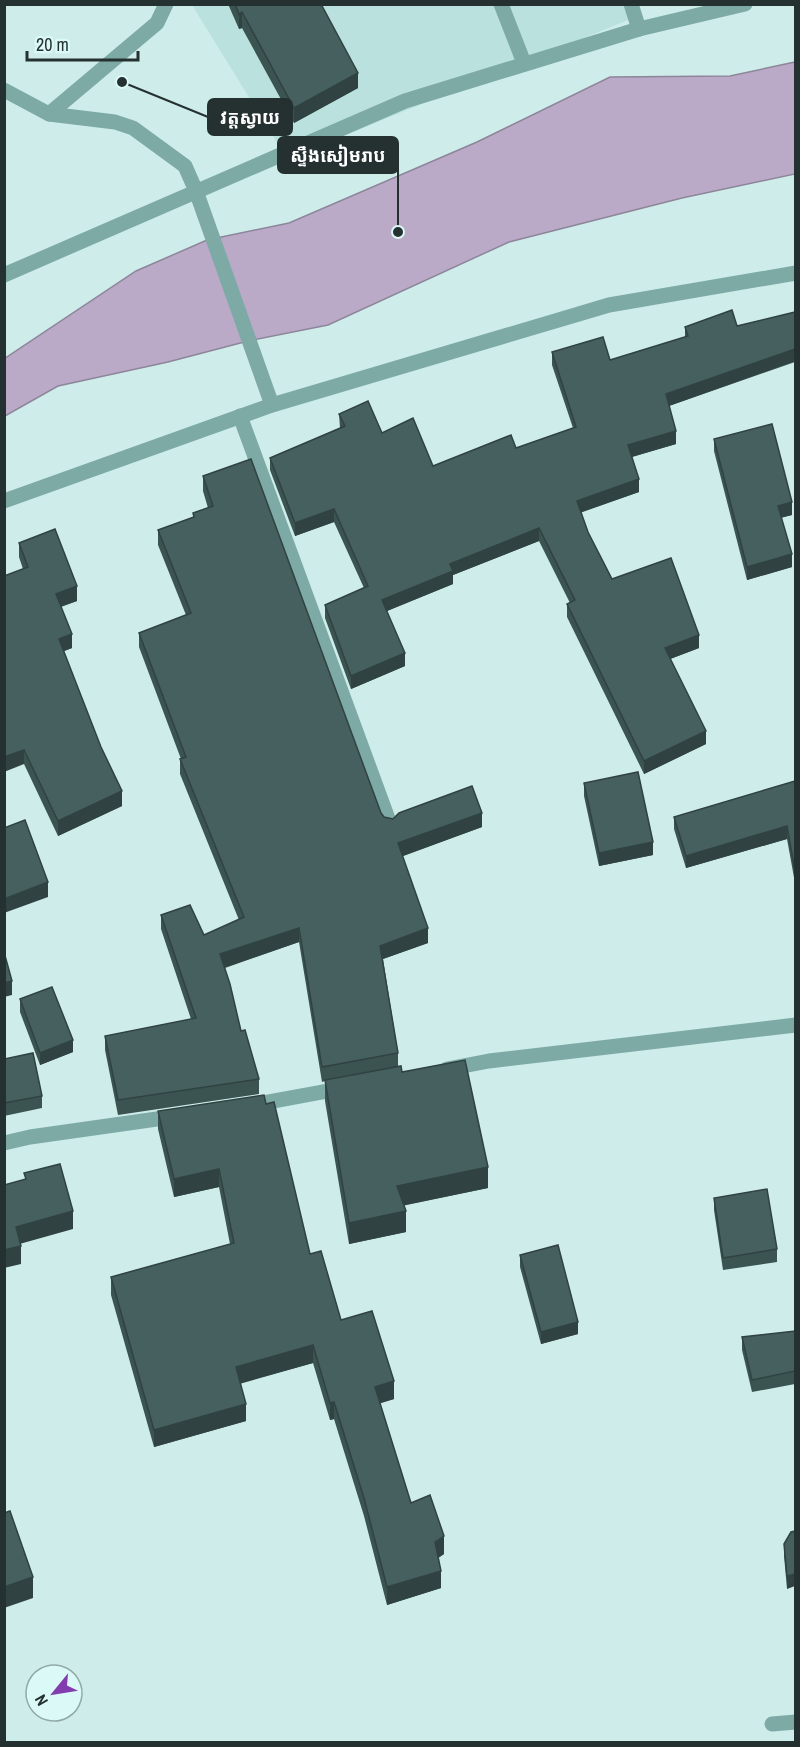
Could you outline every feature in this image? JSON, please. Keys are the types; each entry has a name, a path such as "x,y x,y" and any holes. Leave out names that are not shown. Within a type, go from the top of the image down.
{"street":[{"path":"49,114 157,23 166,4"},
{"path":"501,4 524,63"},
{"path":"631,4 639,29"},
{"path":"4,275 405,101 639,29 745,4"},
{"path":"4,90 49,114 115,122 133,128 185,166 272,405"},
{"path":"4,501 272,405 609,305 795,273"},
{"path":"240,416 390,824"},
{"path":"432,1071 489,1061 795,1025"},
{"path":"229,1109 353,1086"},
{"path":"4,1143 30,1137 194,1114"},
{"path":"772,1724 795,1722"}],"shaded area":[{"path":"627,4 633,18 287,159 192,5"},
{"path":"795,62 795,174 682,198 509,242 328,325 248,341 168,362 58,386 5,416 4,359 136,271 207,240 289,223 477,142 610,77 730,76"}],"building":[{"path":"235,4 321,4 358,73 294,108 242,12 239,14"},
{"path":"732,310 737,326 795,312 795,349 666,394 676,431 628,445 639,479 577,501 588,532 612,579 671,558 699,635 665,648 706,731 644,761 567,604 575,600 539,528 450,564 453,571 382,600 405,653 351,676 325,605 368,586 334,509 295,523 270,458 345,426 339,414 368,401 382,433 413,418 433,466 511,435 516,448 576,427 552,352 603,337 610,360 688,336 685,327"},
{"path":"772,424 792,502 778,506 792,554 747,567 714,439"},
{"path":"251,459 381,813 384,817 393,819 399,813 472,786 482,813 398,843 428,928 380,946 398,1053 322,1067 299,928 220,954 241,1031 245,1030 259,1079 118,1100 105,1036 196,1018 161,915 190,905 204,935 244,917 180,759 186,757 139,633 191,613 158,530 194,517 193,513 213,506 203,476"},
{"path":"55,529 77,586 56,594 72,634 59,639 101,747 122,791 58,821 24,750 4,757 4,576 28,567 19,543"},
{"path":"638,772 653,842 599,853 584,783"},
{"path":"795,781 795,871 787,826 686,856 674,817"},
{"path":"25,820 48,882 4,899 4,828"},
{"path":"4,952 12,981 4,983"},
{"path":"52,987 73,1040 40,1053 20,999"},
{"path":"33,1053 42,1096 4,1103 4,1059"},
{"path":"465,1060 488,1167 397,1186 406,1211 349,1223 325,1080 401,1066 402,1072"},
{"path":"264,1095 266,1104 274,1102 310,1254 321,1251 341,1320 372,1311 394,1381 375,1387 411,1503 430,1495 444,1536 435,1542 441,1571 387,1587 364,1498 334,1402 330,1403 313,1345 236,1367 246,1404 154,1430 111,1277 234,1243 219,1169 174,1179 158,1111"},
{"path":"60,1164 73,1211 16,1227 21,1246 4,1250 4,1185 26,1179 24,1173"},
{"path":"767,1189 777,1249 723,1258 714,1198"},
{"path":"558,1245 578,1322 541,1332 520,1255"},
{"path":"795,1331 795,1371 752,1380 742,1337"},
{"path":"10,1511 33,1577 4,1587 4,1513"},
{"path":"795,1531 795,1574 787,1576 784,1544 791,1532"}],"place":[{"name":"វត្តស្វាយ","path":"122,82"},
{"name":"ស្ទឹងសៀមរាប","path":"398,232"}]}
